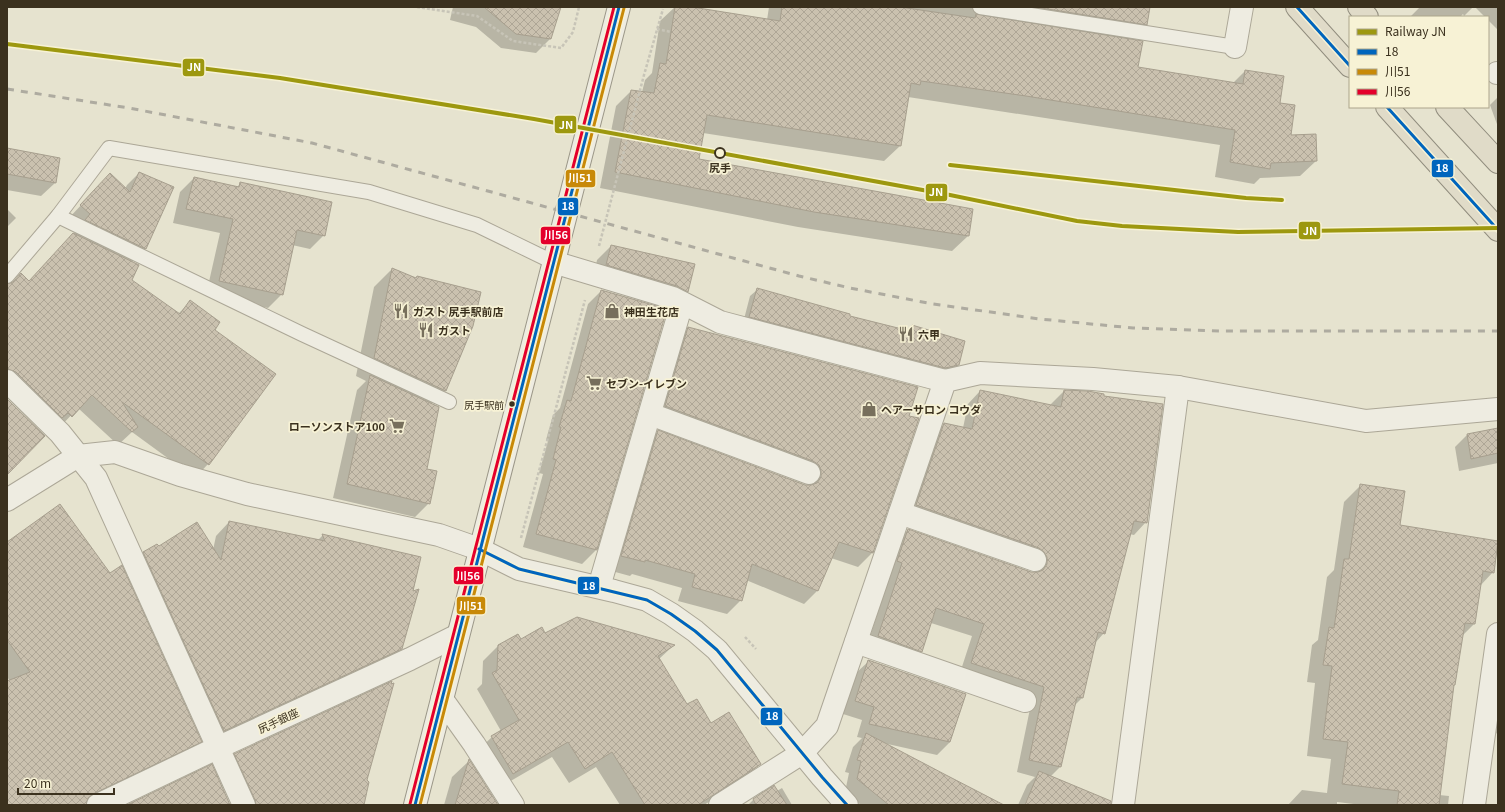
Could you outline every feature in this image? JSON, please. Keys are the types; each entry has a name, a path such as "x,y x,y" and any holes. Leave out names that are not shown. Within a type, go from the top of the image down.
{"highway":[{"path":"1297,7 1349,65"},
{"path":"1358,7 1366,16"},
{"path":"1388,108 1498,230"},
{"path":"1448,108 1498,162"}],"street":[{"path":"415,805 479,549 619,7"},
{"path":"1235,47 1242,7"},
{"path":"553,262 673,298 720,322 945,381 980,373 1093,379 1178,387 1366,421 1498,409"},
{"path":"599,587 682,302"},
{"path":"7,381 60,433 96,478 244,805"},
{"path":"720,805 802,753 827,726 945,381"},
{"path":"1123,805 1178,387"},
{"path":"650,414 809,473"},
{"path":"7,500 78,456 115,452 180,475 248,494 439,535 479,549 519,569 599,587 647,600 671,614 718,650 802,753 847,805"},
{"path":"900,513 1034,560"},
{"path":"1474,805 1498,634"},
{"name":"尻手銀座","path":"98,805 410,659 458,635"},
{"path":"856,642 1025,701"},
{"path":"442,699 474,744 513,805"}],"lane":[{"path":"980,7 1235,47"},
{"path":"7,276 58,216 109,148 369,192 477,225 553,262"},
{"path":"58,216 302,334 449,402"}],"path":[{"path":"417,7 477,16 513,41 561,48 573,32 579,7"},
{"path":"657,29 671,32"}],"building":[{"path":"484,7 561,7 551,39 516,34"},
{"path":"675,7 692,7 780,21 782,7 900,7 975,18 976,14 1143,41 1138,67 1243,84 1245,70 1284,76 1280,103 1295,105 1291,135 1316,134 1317,161 1271,163 1270,169 1230,162 1235,130 1026,96 921,81 920,85 911,83 901,146 707,115 699,159 973,209 969,236 814,212 615,172 631,90 654,93 660,63 666,64"},
{"path":"1035,7 1150,7 1147,25"},
{"path":"7,148 60,158 56,183 7,174"},
{"path":"139,172 174,187 146,249 85,220 90,214 80,205 110,173 130,192"},
{"path":"194,177 239,187 240,182 332,202 325,236 297,230 283,295 219,281 233,219 186,209"},
{"path":"73,233 139,265 132,280 180,314 190,300 220,322 215,330 276,374 209,465 122,402 138,427 132,432 92,395 72,417 68,413 62,418 16,372 7,369 7,284 13,282 21,273 29,281"},
{"path":"611,245 695,264 688,292 677,286 606,265"},
{"name":"ガスト 尻手駅前店","path":"392,268 416,278 417,276 481,292 473,326 446,391 374,358"},
{"path":"757,288 850,314 850,316 910,331 912,325 965,341 959,365 945,368 749,317"},
{"path":"601,290 667,309 597,550 536,534 556,460 553,459 561,427 559,427 567,400 571,401"},
{"path":"688,327 918,387 909,416 919,418 873,553 839,542 818,591 752,564 742,601 692,587 695,574 645,560 645,562 621,556 658,430 805,485 817,483 821,477 819,465 813,461 665,406"},
{"path":"370,375 439,407 427,469 437,471 430,504 347,484"},
{"path":"980,390 1061,407 1064,390 1088,391 1104,394 1104,396 1163,404 1147,523 1134,521 1105,634 1098,632 1083,698 1077,697 1061,767 1029,760 1044,687 971,663 984,624 936,608 922,652 878,636 902,563 897,561 908,529 1031,572 1043,570 1047,564 1047,557 1039,548 916,505 944,423 972,429"},
{"path":"7,399 45,436 7,475"},
{"path":"1498,428 1498,453 1471,459 1467,434"},
{"path":"1360,484 1405,491 1400,525 1498,541 1494,573 1483,571 1475,624 1465,623 1454,685 1439,805 1397,805 1399,791 1342,784 1348,742 1323,739 1332,666 1323,665 1329,627 1334,628 1344,559 1349,559"},
{"path":"60,504 110,573 122,565 202,742 93,794 88,798 86,805 7,805 7,681 30,672 7,640 7,542"},
{"path":"229,521 325,541 322,534 421,557 413,591 419,589 402,649 224,731 143,552 157,544 159,546 197,522 221,560"},
{"path":"577,617 675,645 658,656 687,704 697,699 711,723 729,712 761,764 698,805 645,805 612,752 585,769 568,742 513,774 491,736 519,720 492,673 497,670 498,645 518,634 521,639 542,627 545,633"},
{"path":"868,660 966,694 950,742 869,724 874,707 855,701"},
{"path":"392,681 391,684 394,683 367,780 369,782 364,805 256,805 234,754"},
{"path":"866,733 1004,805 889,805 857,779 861,761 857,760"},
{"path":"469,759 498,805 455,805"},
{"path":"212,764 230,805 127,805"},
{"path":"1039,771 1111,801 1111,805 1025,805"},
{"path":"774,785 787,805 756,805 753,799"}],"railway":[{"path":"7,89 129,108 312,143 799,276 850,288 933,304 1040,319 1133,328 1220,331 1498,331"}],"rail line":[{"name":"JN","path":"7,44 280,78 534,119 950,195 1077,221 1122,226 1238,232 1498,228"},
{"name":"JN","path":"950,165 1246,198 1282,200"}],"transit line":[{"name":"川56","path":"410,804 614,7"},
{"name":"18","path":"415,805 619,7"},
{"name":"18","path":"1297,7 1349,65"},
{"name":"川51","path":"420,805 624,8"},
{"name":"18","path":"1388,108 1498,230"},
{"name":"18","path":"479,549 519,569 647,600 671,614 695,631 717,650 847,805"}],"place":[{"name":"尻手","path":"720,153"},
{"name":"ガスト 尻手駅前店","path":"401,311"},
{"name":"神田生花店","path":"612,311"},
{"name":"ガスト","path":"426,330"},
{"name":"六甲","path":"906,334"},
{"name":"セブン-イレブン","path":"594,383"},
{"name":"尻手駅前","path":"512,404"},
{"name":"ヘアーサロン コウダ","path":"869,409"},
{"name":"ローソンストア100","path":"397,426"}]}
